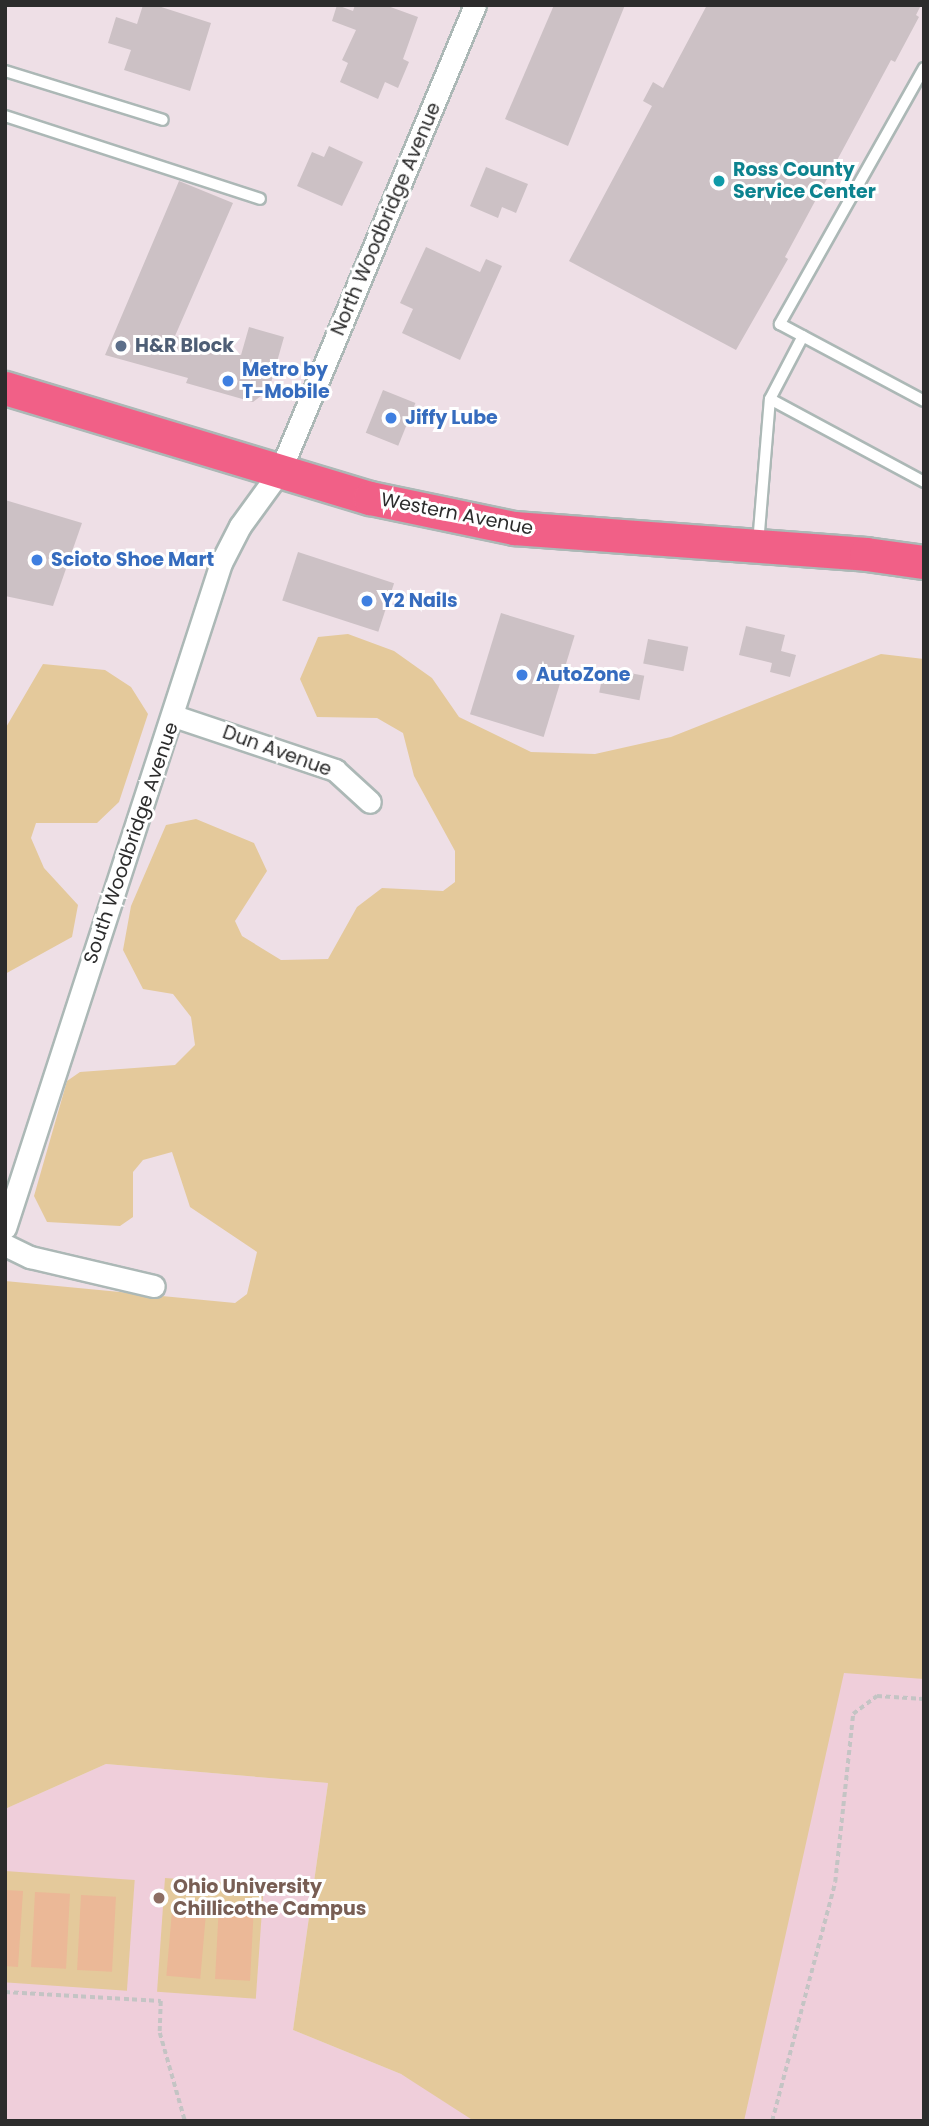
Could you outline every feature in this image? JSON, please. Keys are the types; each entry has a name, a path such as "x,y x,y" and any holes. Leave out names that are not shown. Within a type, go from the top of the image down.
{"main road":[{"name":"Western Avenue","path":"5,388 370,498 514,527 866,554 924,562"}],"street":[{"name":"North Woodbridge Avenue","path":"280,471 475,5"},
{"name":"South Woodbridge Avenue","path":"5,1227 147,788 174,716 221,563 240,526 280,471"},
{"name":"Dun Avenue","path":"174,716 335,770 370,802"},
{"path":"5,1245 30,1257 154,1286"}],"lane":[{"path":"924,68 780,324 924,401"},
{"path":"5,71 163,120"},
{"path":"5,116 260,198"},
{"path":"758,547 770,399 803,336"},
{"path":"770,399 924,482"}],"path":[{"path":"772,2121 835,1882 853,1714 877,1696 924,1699"},
{"path":"5,1992 161,2001 160,2033 185,2121"}],"shaded area":[{"path":"348,634 394,651 432,678 459,717 531,752 595,754 671,737 881,654 924,659 924,1679 844,1673 744,2121 474,2121 401,2074 293,2030 328,1783 106,1764 5,1809 5,1281 235,1303 247,1294 257,1252 190,1207 172,1152 143,1160 133,1172 133,1217 120,1226 47,1222 34,1196 67,1081 80,1072 175,1065 195,1045 191,1017 173,994 143,989 123,950 131,906 166,825 196,819 254,843 267,871 235,921 242,936 281,960 328,959 357,907 382,888 443,891 455,882 455,851 414,776 403,733 377,718 317,717 300,679 318,637"},
{"path":"43,664 105,670 131,687 148,714 119,802 97,823 36,823 31,838 44,868 78,905 72,937 5,974 5,729"},
{"name":"Ohio University Chillicothe Campus","path":"830,1653 924,1660 924,2121 5,2121 5,1809 106,1764 328,1783 293,2030 401,2074 463,2111"},
{"path":"5,1871 135,1880 127,1991 5,1982"},
{"path":"165,1878 264,1885 256,1999 157,1992"},
{"path":"5,1890 23,1891 18,1967 5,1966"},
{"path":"35,1892 70,1894 66,1969 31,1967"},
{"path":"81,1895 116,1897 112,1972 77,1970"},
{"path":"173,1900 207,1903 200,1979 166,1976"},
{"path":"219,1904 254,1906 250,1981 215,1979"}],"building":[{"path":"143,5 155,5 211,23 190,91 124,70 131,50 108,43 116,17 137,24"},
{"path":"337,5 353,11 355,5 385,5 418,17 403,59 409,62 398,88 385,82 378,99 340,82 348,63 342,60 356,30 332,21"},
{"path":"554,5 625,5 568,146 505,119"},
{"name":"Ross County Service Center","path":"707,5 921,5 916,15 919,17 895,62 891,60 785,257 788,259 736,350 569,261 652,106 643,101 653,82 663,88"},
{"path":"329,146 363,162 342,206 297,186 312,152 324,157"},
{"path":"486,167 528,184 516,213 502,207 498,218 470,206"},
{"path":"179,181 233,203 175,336 241,355 249,327 284,337 269,390 253,402 186,383 188,378 105,355"},
{"path":"426,247 480,272 486,259 502,266 460,360 402,333 413,309 400,303"},
{"name":"Jiffy Lube","path":"383,390 415,403 398,446 366,433"},
{"name":"Scioto Shoe Mart","path":"5,500 82,523 53,606 5,596"},
{"path":"298,552 394,583 378,632 282,601"},
{"name":"AutoZone","path":"501,613 575,636 544,737 470,714"},
{"path":"746,626 785,635 781,651 796,655 790,677 770,672 772,663 739,655"},
{"path":"648,639 688,647 683,671 643,664"},
{"path":"604,668 644,676 639,700 599,693"}],"place":[{"name":"Ross County Service Center","path":"719,181"},
{"name":"H&R Block","path":"121,346"},
{"name":"Metro by T-Mobile","path":"228,381"},
{"name":"Jiffy Lube","path":"391,418"},
{"name":"Scioto Shoe Mart","path":"37,560"},
{"name":"Y2 Nails","path":"367,601"},
{"name":"AutoZone","path":"522,675"},
{"name":"Ohio University Chillicothe Campus","path":"159,1898"}]}
